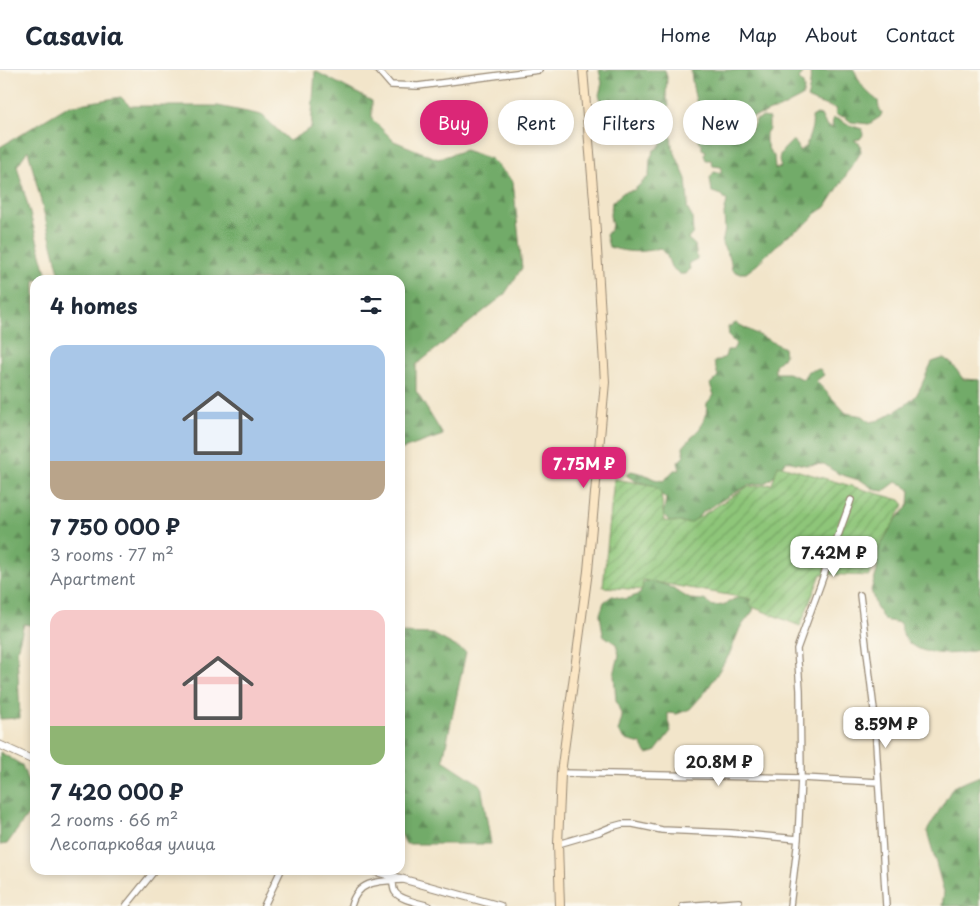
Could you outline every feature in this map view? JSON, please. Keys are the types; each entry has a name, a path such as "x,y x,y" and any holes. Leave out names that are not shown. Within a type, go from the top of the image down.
{"main road":[{"path":"560,906 558,844 561,773 588,571 605,382 594,200 583,70"}],"street":[{"path":"378,70 391,86 418,86 539,70"},
{"path":"790,906 798,839 801,778 800,690 797,649 851,500"},
{"path":"860,595 874,710 886,906"},
{"path":"0,746 30,759"},
{"path":"561,773 801,778 878,782"},
{"path":"558,844 622,824 633,824 662,830 731,833 798,839"},
{"path":"126,906 151,875"},
{"path":"264,906 279,875"},
{"path":"388,875 498,906"},
{"path":"393,880 396,894 404,899 428,906"},
{"path":"351,906 356,894 368,884 376,881 406,880"},
{"path":"683,906 739,902"}],"green space":[{"path":"599,70 665,70 668,100 601,100 599,95 602,83"},
{"path":"691,70 804,70 799,79 804,87 802,97 779,109 757,116 757,100 696,100"},
{"path":"810,70 854,70 864,88 878,101 882,113 880,117 869,124 851,122 845,117 838,116 835,113 837,109 807,98"},
{"path":"315,71 372,101 372,119 394,141 438,159 465,150 491,159 513,181 522,268 504,295 416,365 416,391 443,435 405,448 405,275 60,275 28,150 17,166 47,275 30,275 30,625 24,624 17,651 20,718 0,719 0,147 68,106 121,97 130,106 218,106 262,115 289,141 311,128"},
{"path":"817,114 821,115 826,125 832,128 833,118 862,129 863,135 860,139 854,140 860,144 861,152 826,207 805,225 787,236 746,273 738,273 732,270 730,258 722,244 727,201 722,195 712,192 710,178 714,172 721,173 721,167 713,166 711,160 706,160 704,155 706,151 702,149 702,145 757,145 757,120 763,117 769,118 766,142 774,156 775,169 781,167 779,162 780,155 793,140 798,146 799,151 806,147 812,129 812,117"},
{"path":"660,145 672,145 686,179 687,208 692,217 693,233 688,239 695,245 697,259 689,263 690,269 686,274 680,274 671,267 667,256 660,248 635,252 616,249 609,247 606,235 611,229 612,224 610,215 612,202 624,192 634,190 649,176 650,159 654,150"},
{"path":"736,323 784,348 785,356 775,365 775,373 788,373 803,379 808,371 820,369 824,375 816,381 846,413 863,416 870,422 879,420 906,405 917,394 932,362 944,358 953,365 963,379 980,380 980,649 963,653 944,654 917,648 906,640 900,623 884,620 876,607 871,590 877,571 878,550 893,523 909,505 910,490 904,485 896,482 884,491 875,490 862,481 839,474 824,464 805,465 786,461 771,479 765,483 749,485 703,512 691,524 679,526 670,522 663,514 666,499 658,491 648,484 635,481 626,475 631,471 664,481 674,470 680,470 678,462 684,456 683,447 700,428 706,415 707,403 714,395 710,384 718,376 714,362 725,357 727,350 733,350 736,344 729,337 728,327"},
{"path":"778,465 900,500 904,505 873,558 870,576 821,574 800,626 750,606 751,599 643,580 642,590 603,587 614,479 652,485 661,492 664,521 690,523 747,487 772,484"},
{"path":"650,580 668,586 690,599 704,600 713,606 724,605 741,597 754,601 753,611 740,628 729,655 707,690 690,709 677,714 668,713 671,731 655,752 647,754 641,744 626,740 618,732 622,717 616,700 614,675 619,655 616,644 603,635 600,614 604,602 612,596 626,599 640,594 642,583"},
{"path":"405,633 433,634 466,652 443,760 481,785 491,844 406,844"},
{"path":"0,752 22,765 30,788 30,812 7,844 0,845"},
{"path":"980,776 980,906 942,906 944,892 927,831 953,787"}]}
